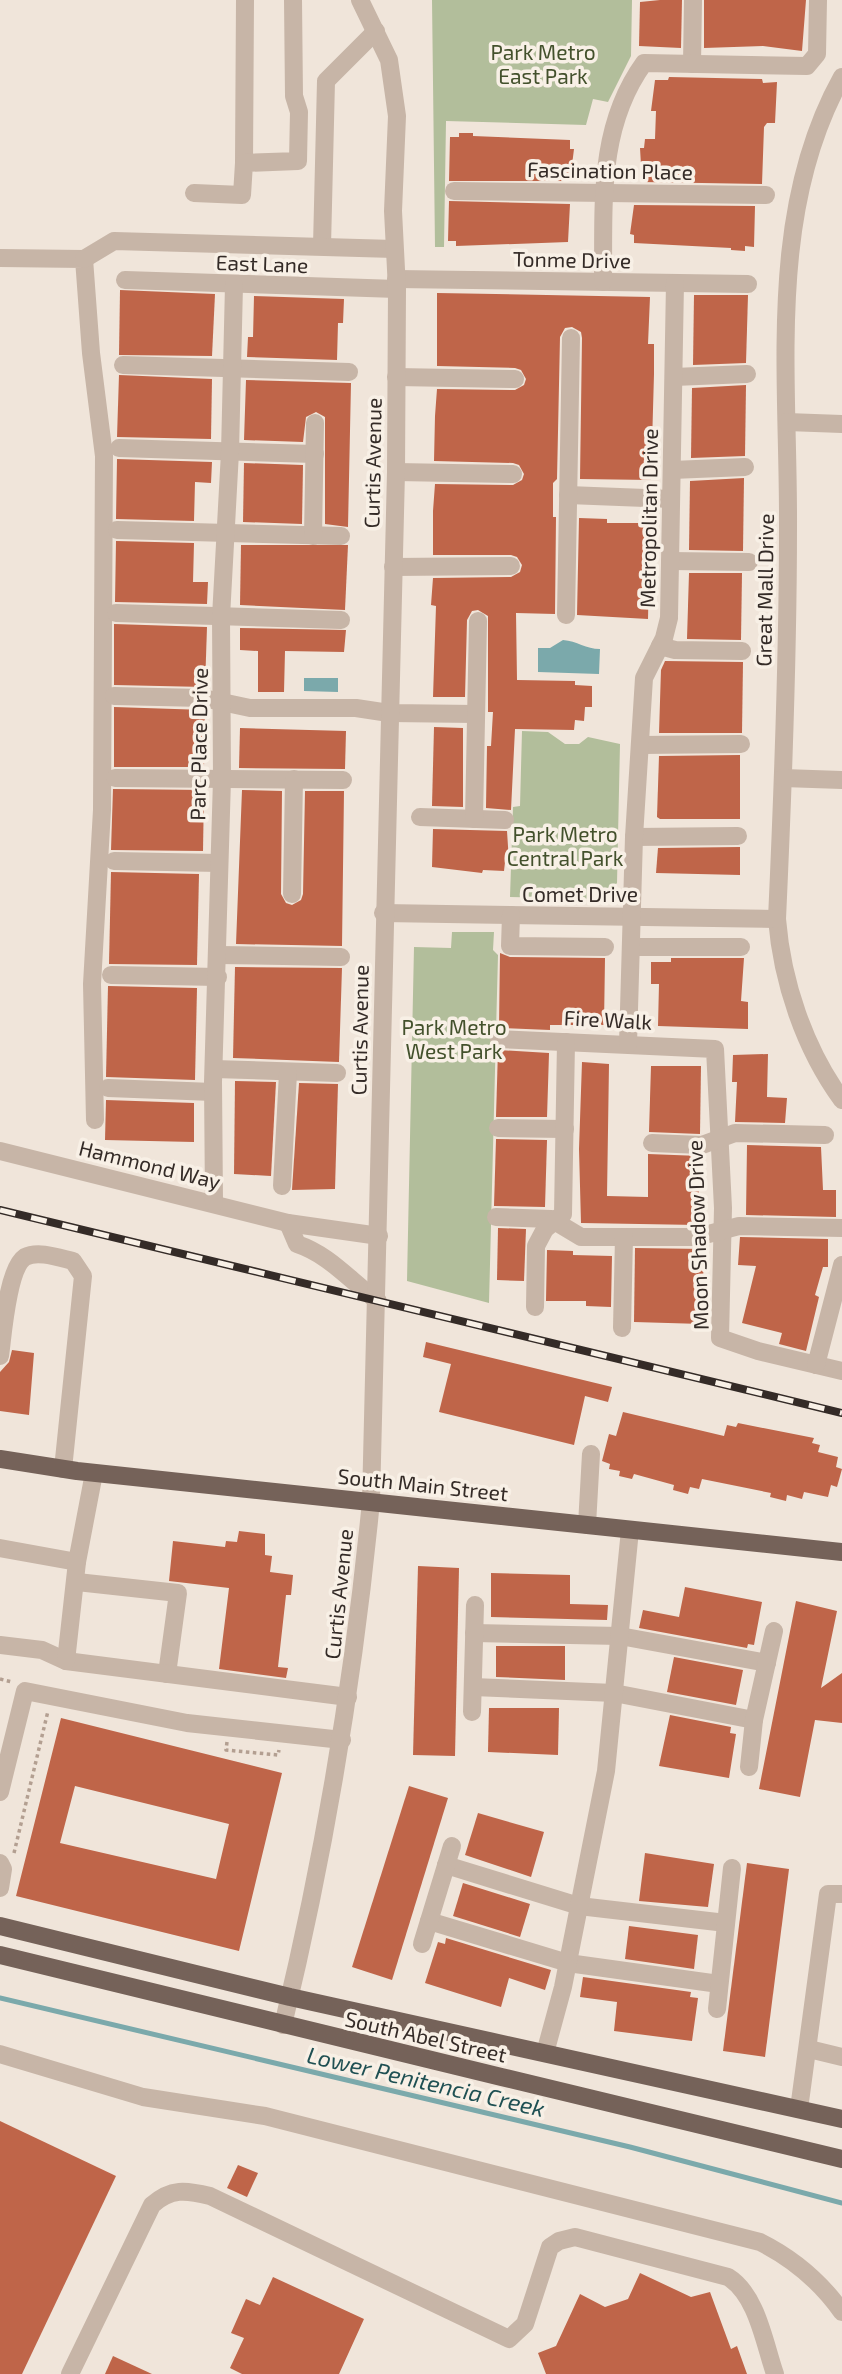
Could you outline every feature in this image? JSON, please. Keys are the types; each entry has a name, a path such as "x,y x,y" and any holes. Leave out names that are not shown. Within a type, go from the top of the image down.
{"main road":[{"name":"South Main Street","path":"0,1459 94,1473 842,1552"},
{"name":"South Abel Street","path":"2,1928 290,1997 842,2119"},
{"name":"South Abel Street","path":"0,1955 400,2055 546,2086 842,2159"},
{"path":"546,2086 548,2054"}],"street":[{"path":"194,192 242,195 245,0"},
{"path":"244,163 298,161 299,112 294,96 293,0"},
{"name":"Curtis Avenue","path":"283,2025 342,1740 359,1629 371,1501 378,1301 383,913 396,472 397,284 394,249 397,106 389,60 360,0"},
{"path":"692,64 693,0"},
{"path":"603,282 607,152 617,112 644,63 807,66 817,54 818,0"},
{"path":"322,246 327,81 376,30"},
{"name":"Great Mall Drive","path":"842,77 814,137 794,216 787,422 788,525 783,778 777,919 779,945 797,1010 822,1067 842,1100"},
{"name":"Fascination Place","path":"454,191 766,195"},
{"path":"0,258 84,259 114,241 394,249"},
{"path":"84,259 91,353 104,456 102,810 92,984 95,1120"},
{"name":"East Lane","path":"125,280 234,285 397,284"},
{"name":"Metropolitan Drive","path":"628,1044 634,836 644,678 660,646 669,618 675,283"},
{"name":"Tonme Drive","path":"397,284 748,284"},
{"name":"Parc Place Drive","path":"214,1203 214,1081 223,702 221,617 230,452 234,285"},
{"path":"566,615 571,338"},
{"path":"122,365 349,372"},
{"path":"674,377 747,374"},
{"path":"396,377 515,379"},
{"path":"787,422 842,424"},
{"path":"313,536 315,423"},
{"path":"119,448 314,454"},
{"path":"672,470 744,467"},
{"path":"396,472 513,474"},
{"path":"568,495 671,499"},
{"path":"117,530 341,537"},
{"path":"670,561 749,562"},
{"path":"393,567 511,566"},
{"path":"116,613 341,620"},
{"path":"474,819 478,621"},
{"path":"660,646 675,650 742,651"},
{"path":"114,696 203,698 250,708 356,708 389,713 476,714"},
{"path":"641,745 741,744"},
{"path":"115,778 344,780"},
{"path":"783,778 842,780"},
{"path":"292,894 294,779"},
{"path":"420,817 505,820"},
{"path":"634,836 738,836"},
{"path":"114,860 219,863"},
{"name":"Comet Drive","path":"383,913 777,919"},
{"path":"511,915 510,946 605,947"},
{"path":"631,947 741,947"},
{"path":"219,955 341,957"},
{"path":"111,975 218,976"},
{"name":"Fire Walk","path":"499,1039 715,1049"},
{"path":"535,1307 536,1246 545,1229 557,1222 564,1207 566,1042"},
{"name":"Moon Shadow Drive","path":"715,1049 722,1231 720,1338 842,1371"},
{"path":"282,1186 288,1073"},
{"path":"108,1088 288,1073 337,1073"},
{"path":"498,1128 565,1129"},
{"path":"652,1143 702,1145 735,1133 824,1135"},
{"name":"Hammond Way","path":"0,1151 288,1223 379,1236"},
{"path":"496,1217 551,1219 581,1237 697,1237 739,1226 842,1228"},
{"path":"288,1223 297,1244 330,1260 349,1280 378,1301"},
{"path":"622,1328 624,1237"},
{"path":"0,1356 12,1280 25,1257 38,1254 73,1261 81,1268 82,1286 64,1469"},
{"path":"816,1365 842,1265"},
{"path":"587,1525 591,1454"},
{"path":"66,1661 78,1562 94,1473"},
{"path":"548,2054 607,1771 630,1530"},
{"path":"0,1548 78,1562"},
{"path":"77,1583 178,1593 167,1674"},
{"path":"472,1713 475,1605"},
{"path":"750,1767 754,1720 774,1631"},
{"path":"474,1633 620,1636 767,1663"},
{"path":"0,1645 42,1650 66,1661 348,1697"},
{"path":"473,1687 614,1693 754,1720"},
{"path":"0,1792 24,1691 187,1723 342,1740"},
{"path":"422,1944 452,1846"},
{"path":"0,1888 5,1862"},
{"path":"446,1865 579,1906 726,1923"},
{"path":"717,2009 732,1868"},
{"path":"799,2109 828,1894 842,1894"},
{"path":"429,1921 568,1963 719,1984"},
{"path":"809,2049 842,2057"},
{"path":"0,2054 144,2096 265,2116 760,2242 785,2254 808,2273 842,2312"},
{"path":"70,2374 152,2205 164,2194 184,2189 210,2196 509,2339 526,2324 550,2248 559,2241 575,2237 728,2277 741,2285 750,2301 775,2374"}],"path":[{"path":"5,1862 50,1702"}],"green space":[{"name":"Park Metro East Park","path":"432,0 632,0 631,56 608,102 593,99 586,125 446,121 444,247 435,247"},
{"name":"Park Metro Central Park","path":"522,731 548,732 565,744 579,744 588,737 620,744 617,883 602,899 510,897 513,807 520,806"},
{"name":"Park Metro West Park","path":"452,932 494,932 493,950 498,955 489,1303 407,1281 414,947 451,948"}],"water":[{"path":"563,640 600,649 599,674 538,672 538,648 550,648"},
{"path":"304,678 338,678 338,692 304,691"}],"building":[{"path":"682,0 681,48 639,46 640,2"},
{"path":"704,0 806,0 802,51 763,46 704,48"},
{"path":"669,77 762,79 763,83 777,82 775,123 767,123 764,127 762,184 642,182 640,148 644,148 645,139 655,139 656,111 651,111 655,80 668,80"},
{"path":"459,133 473,133 473,136 570,140 570,149 574,149 570,181 449,181 450,137 459,137"},
{"path":"449,201 570,204 568,242 456,246 456,241 448,241"},
{"path":"634,205 755,206 754,247 745,246 745,251 634,243 634,235 630,234"},
{"path":"120,290 215,294 212,356 119,355"},
{"path":"437,293 650,297 648,344 654,344 651,480 580,479 582,338 581,332 572,327 565,328 560,337 557,479 553,483 553,517 556,517 555,614 516,613 517,680 575,681 575,685 592,686 592,707 585,707 584,721 575,720 574,730 515,729 511,810 486,808 487,746 491,746 493,712 488,712 488,616 478,610 472,611 467,620 465,697 433,697 436,606 431,605 433,578 511,577 520,572 522,565 517,557 511,555 433,555 433,511 435,484 513,485 522,480 524,474 519,465 513,463 434,461 435,416 437,389 515,390 524,385 526,379 521,370 515,368 437,366"},
{"path":"694,295 748,295 746,363 693,365"},
{"path":"254,296 344,299 343,323 338,323 337,360 247,357 248,337 253,337"},
{"path":"119,375 212,379 211,439 117,437"},
{"path":"246,380 351,383 348,527 325,524 325,417 316,412 306,417 303,442 244,440"},
{"path":"746,385 745,456 691,458 692,388"},
{"path":"117,459 212,462 211,483 195,482 194,521 116,519"},
{"path":"244,463 303,465 302,524 243,522"},
{"path":"744,478 743,551 689,550 690,481"},
{"path":"579,518 607,519 607,523 650,523 648,619 577,615"},
{"path":"116,541 194,543 193,582 208,582 207,604 115,602"},
{"path":"241,545 348,545 345,610 240,605"},
{"path":"689,573 742,573 741,640 687,639"},
{"path":"114,624 207,627 205,687 114,685"},
{"path":"240,628 346,630 344,652 285,651 284,692 258,692 258,651 240,650"},
{"path":"665,661 743,662 742,733 659,733 661,670"},
{"path":"114,707 205,710 204,767 114,767"},
{"path":"434,727 463,728 463,807 432,806"},
{"path":"240,728 346,731 345,769 239,768"},
{"path":"740,755 740,819 657,817 659,756"},
{"path":"113,789 204,790 203,851 111,850"},
{"path":"242,790 282,791 281,894 286,903 292,905 301,900 303,894 305,791 344,791 342,946 236,944"},
{"path":"433,829 507,831 509,862 505,862 504,871 483,870 482,873 432,867"},
{"path":"740,847 740,875 656,873 658,848"},
{"path":"111,872 199,874 197,965 109,964"},
{"path":"500,953 510,957 605,958 604,1025 550,1025 550,1030 499,1028"},
{"path":"671,958 744,958 741,1001 748,1002 748,1029 658,1026 659,984 651,984 651,962 671,962"},
{"path":"235,967 342,968 339,1062 233,1058"},
{"path":"108,986 197,988 195,1080 106,1077"},
{"path":"498,1050 549,1053 547,1117 496,1117"},
{"path":"768,1054 767,1097 787,1098 785,1123 735,1122 737,1082 732,1082 733,1055"},
{"path":"582,1062 609,1064 607,1196 648,1197 648,1154 700,1156 698,1225 581,1223 579,1149"},
{"path":"651,1066 701,1066 700,1134 649,1132"},
{"path":"235,1081 276,1082 271,1176 234,1174"},
{"path":"299,1083 338,1084 335,1189 292,1190"},
{"path":"106,1100 194,1103 194,1142 105,1140"},
{"path":"496,1139 547,1140 545,1207 494,1206"},
{"path":"747,1145 821,1147 823,1190 836,1190 836,1217 746,1215"},
{"path":"498,1228 526,1229 524,1281 497,1280"},
{"path":"740,1237 828,1239 828,1267 823,1267 815,1295 819,1297 806,1351 779,1344 782,1333 742,1323 756,1266 738,1265"},
{"path":"635,1248 704,1249 702,1324 634,1322"},
{"path":"547,1250 573,1251 573,1255 612,1256 611,1307 586,1306 586,1301 546,1301"},
{"path":"426,1342 612,1387 608,1402 585,1396 574,1445 439,1412 451,1364 423,1357"},
{"path":"12,1350 34,1353 29,1415 0,1411 0,1372 9,1362"},
{"path":"623,1412 724,1436 727,1425 736,1427 738,1423 814,1438 812,1443 820,1445 818,1452 838,1457 836,1467 842,1469 837,1487 831,1485 828,1497 804,1492 802,1499 787,1495 786,1501 770,1497 771,1493 702,1479 699,1489 690,1487 688,1494 673,1490 674,1485 634,1474 632,1479 619,1476 620,1471 609,1469 610,1464 602,1461 609,1434 616,1436"},
{"path":"239,1531 265,1534 265,1555 272,1556 270,1572 293,1575 291,1595 286,1595 278,1667 288,1668 286,1678 219,1669 229,1588 169,1581 173,1541 225,1547 226,1541 237,1542"},
{"path":"418,1566 459,1568 455,1756 413,1755"},
{"path":"491,1573 570,1575 570,1604 608,1605 607,1620 491,1617"},
{"path":"685,1587 762,1602 754,1645 748,1644 747,1648 639,1628 643,1610 679,1617"},
{"path":"796,1601 837,1611 821,1688 842,1673 842,1723 815,1720 800,1797 759,1789"},
{"path":"496,1646 565,1646 565,1680 496,1677"},
{"path":"674,1657 743,1670 736,1705 667,1692"},
{"path":"489,1708 559,1708 558,1755 488,1752"},
{"path":"670,1715 731,1727 730,1733 736,1734 729,1778 659,1766"},
{"path":"61,1718 282,1773 239,1951 16,1896","holes":["75,1786 229,1824 216,1879 60,1843"]},
{"path":"409,1786 448,1798 392,1980 352,1967"},
{"path":"478,1813 544,1832 531,1877 465,1855"},
{"path":"645,1853 714,1864 708,1907 639,1901"},
{"path":"747,1863 789,1869 765,2057 723,2051"},
{"path":"463,1883 530,1904 520,1937 453,1916"},
{"path":"629,1926 698,1935 694,1969 625,1959"},
{"path":"446,1938 551,1970 545,1990 509,1978 501,2007 425,1983 438,1942 445,1944"},
{"path":"583,1977 691,1992 690,1997 698,1998 692,2041 614,2031 617,2002 580,1997"},
{"path":"0,2121 116,2176 22,2374 0,2374"},
{"path":"238,2165 258,2173 247,2197 227,2188"},
{"path":"640,2273 691,2297 710,2292 731,2349 737,2346 747,2374 546,2374 538,2353 556,2346 580,2294 605,2307 628,2299"},
{"path":"273,2277 364,2319 339,2374 242,2374 230,2368 244,2338 231,2333 246,2299 260,2305"},
{"path":"113,2356 152,2374 105,2374"}],"waterway":[{"name":"Lower Penitencia Creek","path":"0,1998 630,2147 842,2203"}],"railway":[{"path":"0,1210 842,1413"}]}
